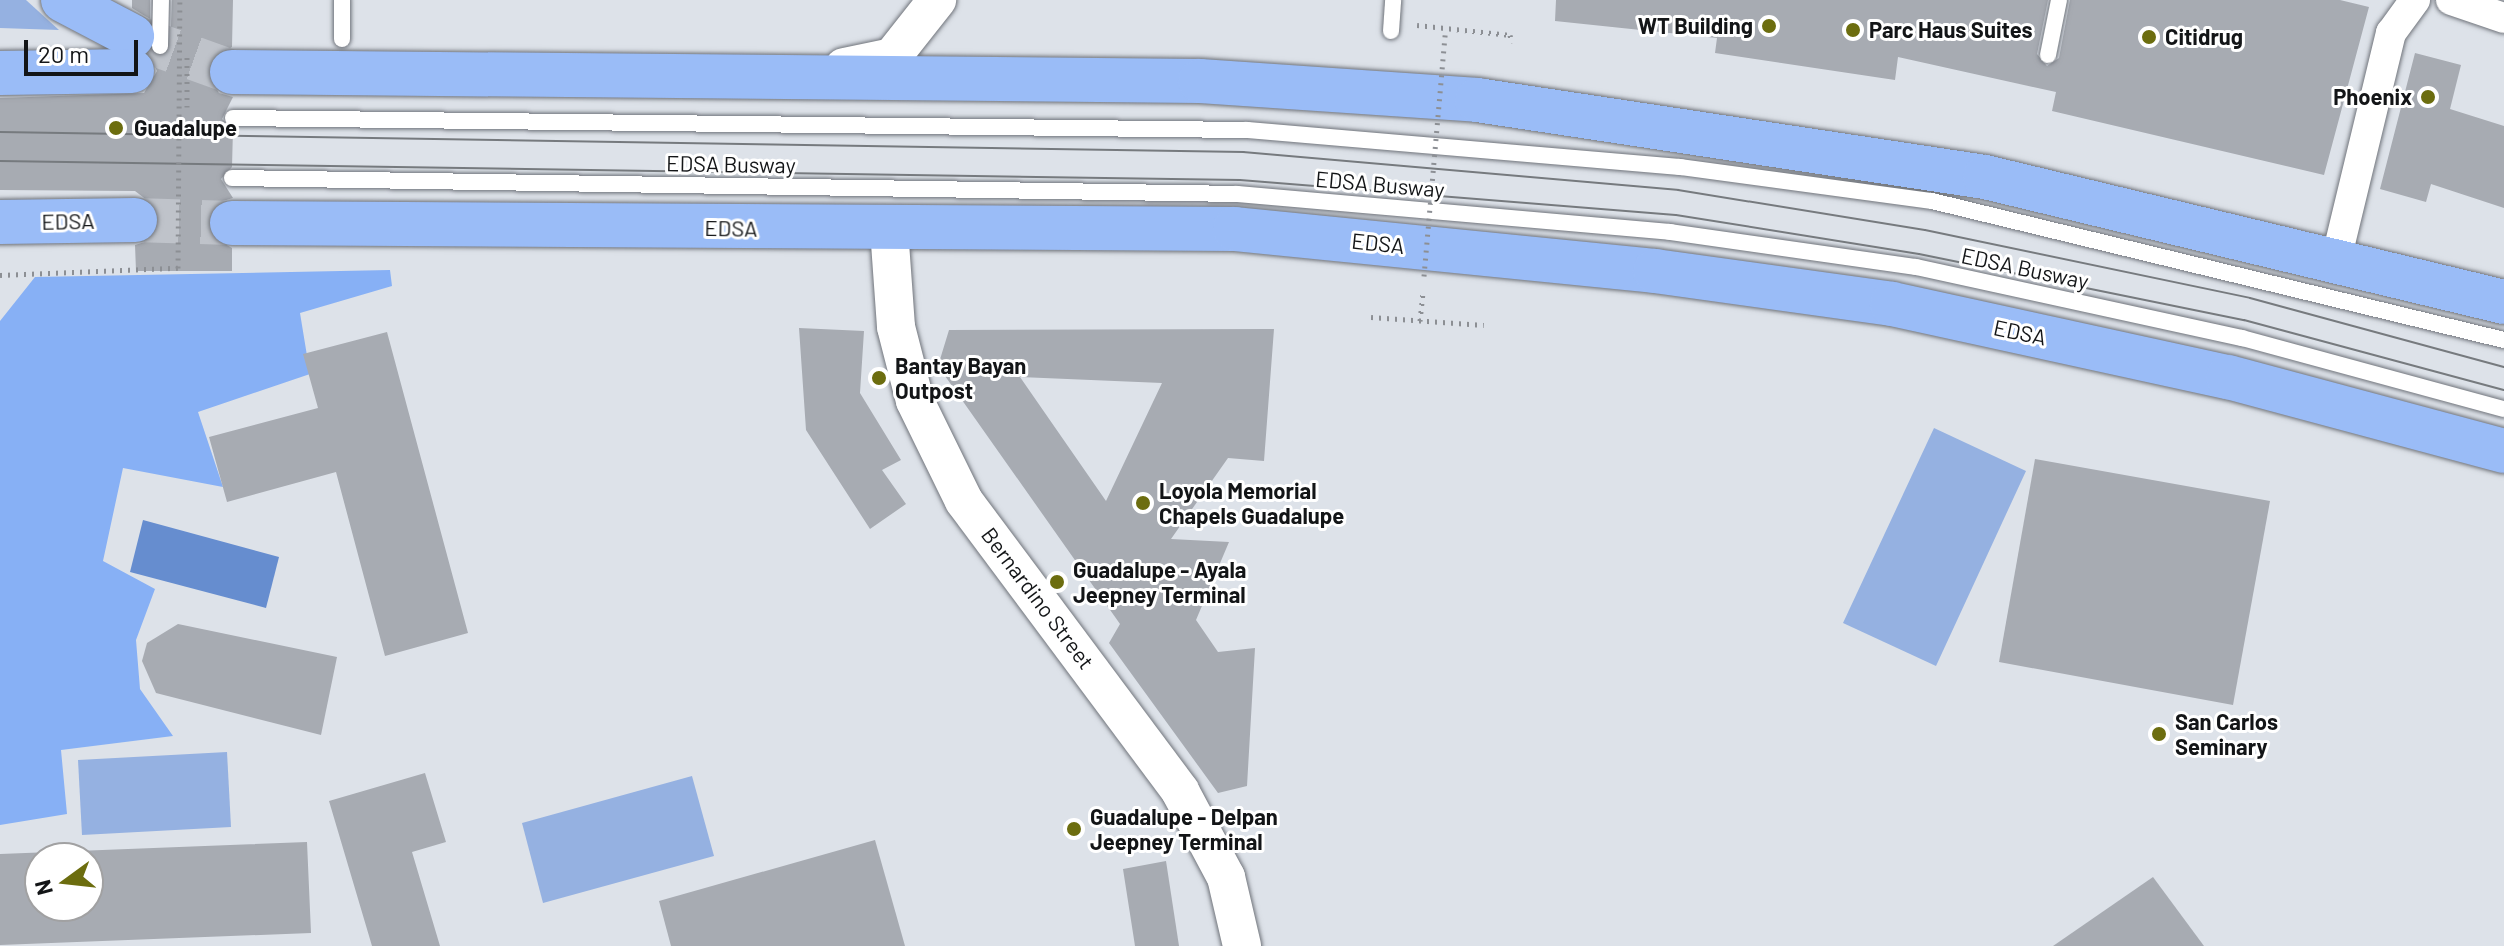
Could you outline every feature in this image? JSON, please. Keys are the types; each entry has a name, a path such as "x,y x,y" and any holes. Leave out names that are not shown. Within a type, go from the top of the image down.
{"highway":[{"path":"63,0 141,51"},
{"path":"0,73 141,51"},
{"path":"232,72 814,74 1292,84 1477,100 1865,155 2336,260 2504,302"},
{"name":"EDSA","path":"0,222 135,220"},
{"name":"EDSA","path":"232,223 1235,229 1655,271 1907,308 2228,377 2504,451"}],"street":[{"path":"814,74 892,57 937,0"},
{"path":"2336,260 2391,33 2415,0"},
{"path":"2451,0 2504,18"},
{"name":"Bernardino Street","path":"889,229 896,327 915,401 964,501 1180,791 1226,877 1242,946"}],"lane":[{"path":"141,51 161,0"},
{"path":"342,0 342,39"},
{"path":"1393,0 1395,27"},
{"path":"2048,55 2059,0"},
{"name":"EDSA Busway","path":"233,118 1247,130 1680,167 1932,201 2504,340"},
{"name":"EDSA Busway","path":"232,178 1237,194 1670,232 1916,267 2242,338 2504,409"}],"path":[{"path":"0,275 178,268 180,0"},
{"path":"1395,27 1510,35 1512,43"},
{"path":"1420,321 1445,30"},
{"path":"1371,317 1484,325"}],"shaded area":[{"path":"0,0 26,0 59,30 0,28"},
{"path":"390,270 392,286 300,313 310,374 198,412 223,487 123,468 103,561 155,589 136,640 140,689 173,736 61,750 67,814 0,825 0,321 35,277"},
{"path":"1934,428 2026,471 1936,666 1843,623"},
{"path":"143,520 279,557 266,608 130,572"},
{"path":"227,752 231,827 82,835 78,760"},
{"path":"692,776 714,856 543,903 522,823"}],"building":[{"path":"132,0 150,0 150,19 132,8"},
{"name":"Guadalupe","path":"172,0 233,0 232,47 211,59 207,73 219,93 233,97 222,119 233,129 232,167 221,179 233,198 219,202 207,222 211,236 232,248 232,271 136,271 135,245 148,241 160,220 156,207 135,191 0,190 0,98 144,93 157,71 149,54 170,51"},
{"path":"1556,0 2048,0 2037,54 2047,66 2059,58 2070,0 2340,0 2369,7 2324,175 2052,111 2056,92 1898,57 1895,80 1715,53 1717,38 1555,21"},
{"path":"2415,53 2461,65 2450,109 2504,126 2504,208 2431,184 2426,202 2380,189"},
{"path":"799,328 864,331 860,393 901,460 882,470 906,504 870,529 806,430"},
{"name":"Loyola Memorial Chapels Guadalupe","path":"1274,329 1264,461 1228,458 1171,539 1229,542 1196,620 1218,652 1255,648 1247,786 1218,793 1109,643 1120,624 938,366 949,330","holes":["1020,377 1162,383 1106,501"]},
{"path":"387,332 468,633 385,656 336,472 227,502 209,437 318,408 303,354"},
{"path":"2035,459 2270,501 2233,705 1999,662"},
{"path":"178,624 337,657 321,735 156,693 142,661 147,643"},
{"path":"425,773 446,842 412,852 440,946 372,946 329,801"},
{"path":"875,840 905,946 671,946 659,901"},
{"path":"307,842 311,933 0,945 0,854 24,853 24,922 104,922 104,850"},
{"path":"1166,861 1179,946 1135,946 1123,869"},
{"path":"2153,877 2204,946 2053,946"}],"tunnel":[{"path":"132,36 232,72"},
{"path":"135,220 232,223"}],"tram line":[{"path":"0,132 1244,152 1678,190 1925,230 2250,298 2504,367"},
{"path":"0,161 1240,180 1676,215 1919,254 2244,320 2504,390"}],"place":[{"name":"WT Building","path":"1769,26"},
{"name":"Parc Haus Suites","path":"1853,30"},
{"name":"Citidrug","path":"2149,37"},
{"name":"Phoenix","path":"2428,97"},
{"name":"Guadalupe","path":"116,128"},
{"name":"Bantay Bayan Outpost","path":"879,378"},
{"name":"Loyola Memorial Chapels Guadalupe","path":"1143,503"},
{"name":"Guadalupe - Ayala Jeepney Terminal","path":"1057,582"},
{"name":"San Carlos Seminary","path":"2159,734"},
{"name":"Guadalupe - Delpan Jeepney Terminal","path":"1074,829"}]}
